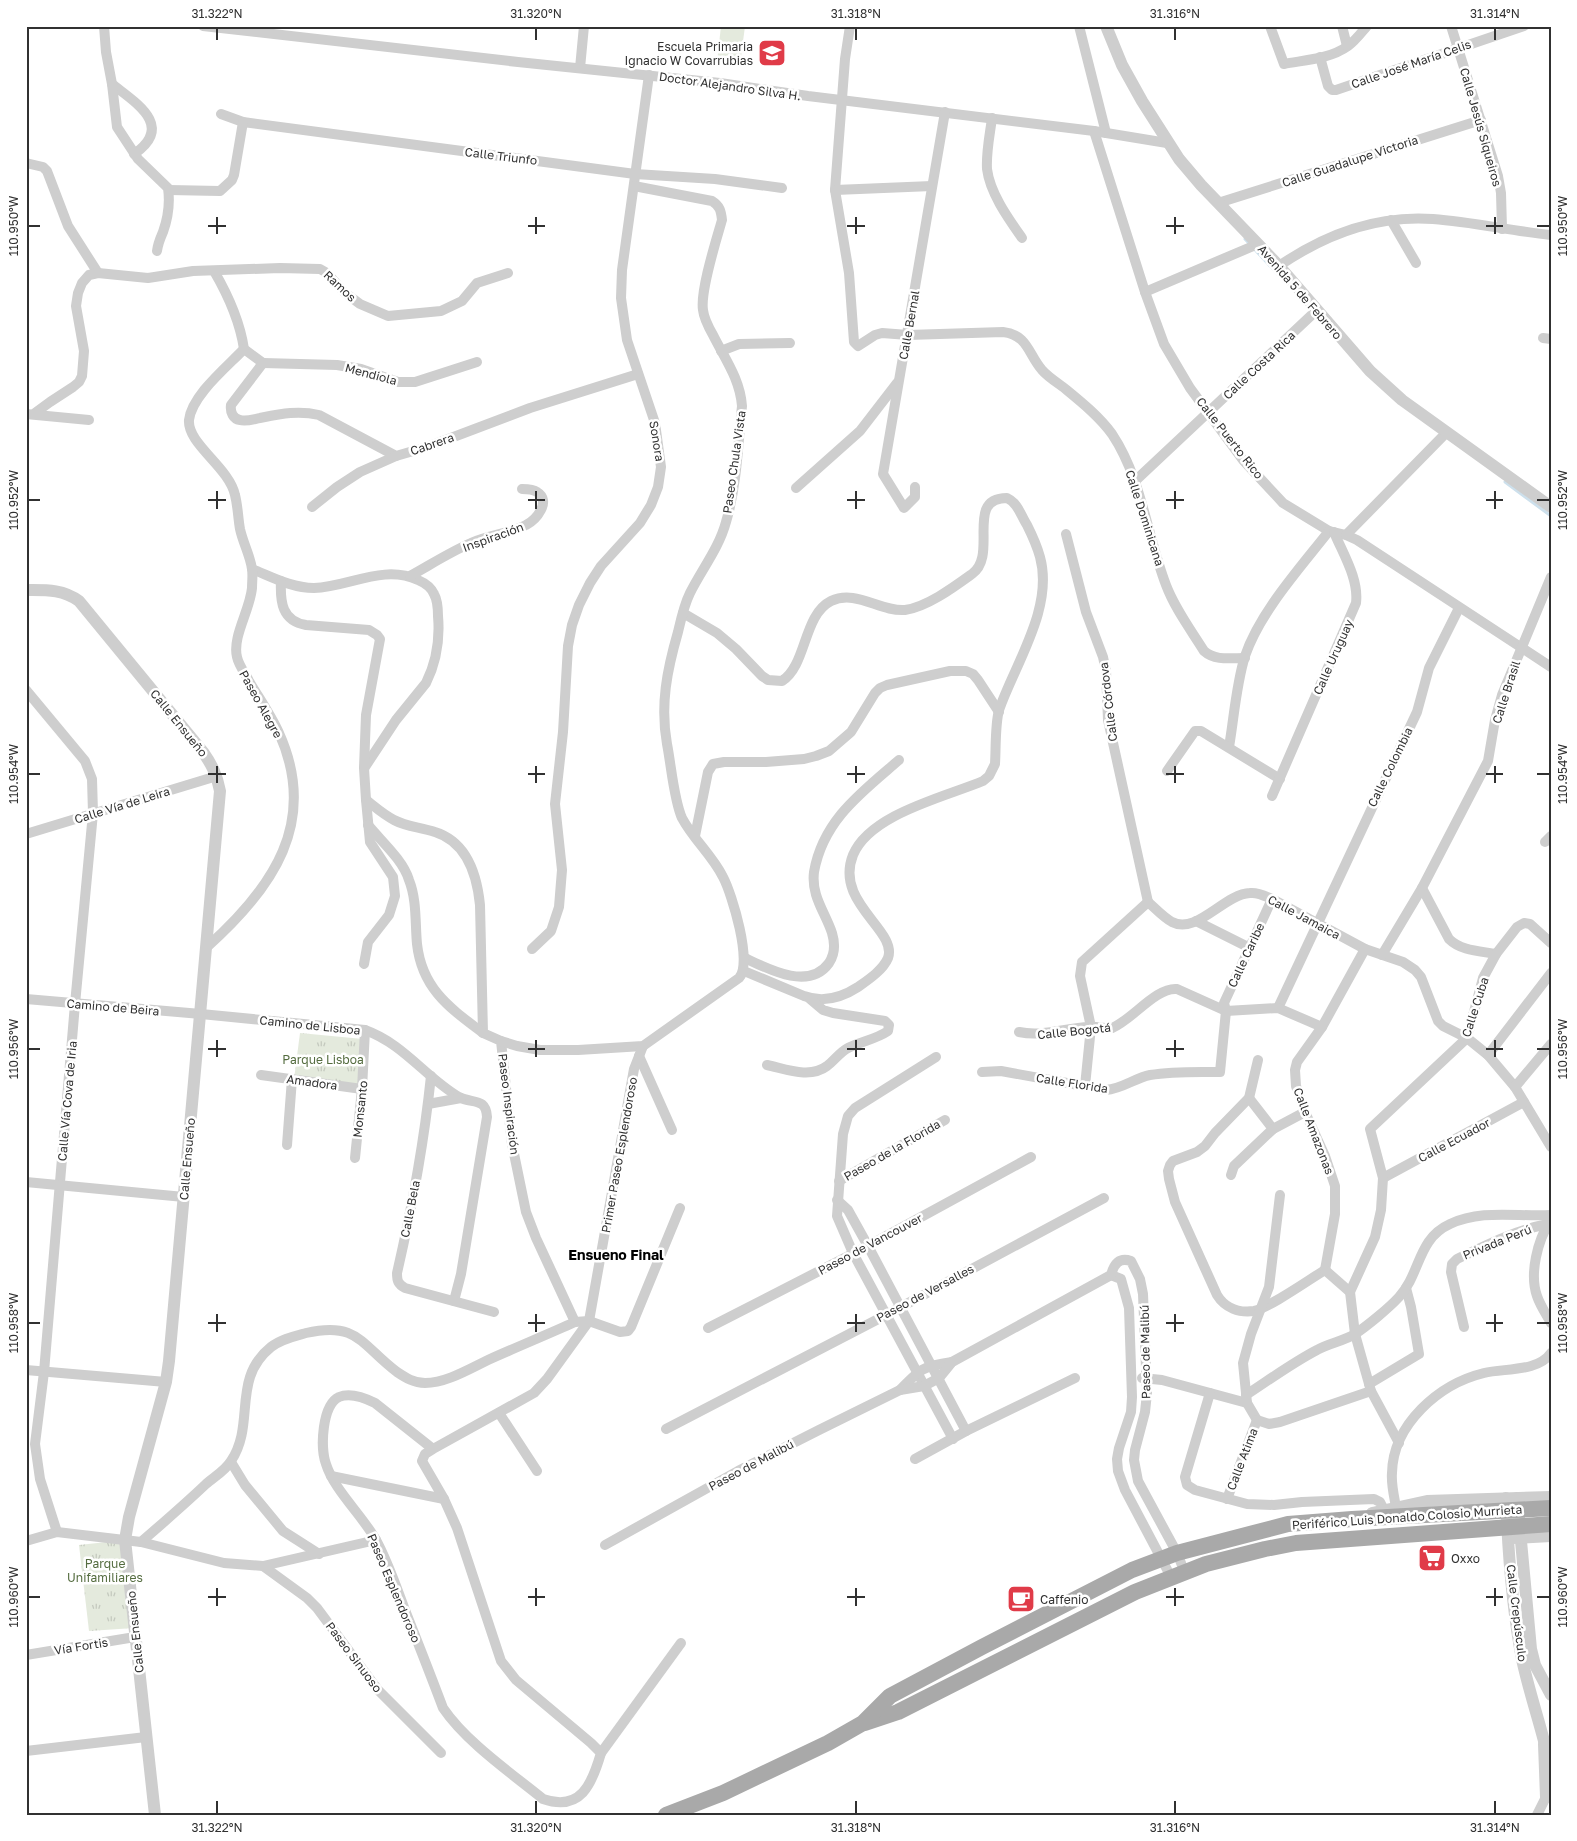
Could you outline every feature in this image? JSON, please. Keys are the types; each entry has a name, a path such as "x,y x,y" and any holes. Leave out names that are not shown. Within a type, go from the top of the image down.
{"main road":[{"name":"Periférico Luis Donaldo Colosio Murrieta","path":"666,1815 723,1793 828,1743 863,1723 898,1712 1135,1592 1206,1564 1265,1548 1513,1518 1551,1508"},
{"name":"Periférico Luis Donaldo Colosio Murrieta","path":"863,1723 890,1696 1115,1579 1169,1556 1288,1524 1352,1519 1513,1518 1551,1524"}],"street":[{"path":"104,26 117,127 134,154 169,190 166,222 157,251"},
{"name":"Doctor Alejandro Silva H.","path":"203,26 260,30 518,62 720,83 1094,131 1167,143"},
{"path":"580,68 584,26"},
{"path":"850,26 835,190 932,186"},
{"path":"1079,26 1106,133"},
{"name":"Avenida 5 de Febrero","path":"1106,26 1111,41 1130,80 1167,143 1189,171 1279,266 1351,350 1387,388 1551,508"},
{"path":"1270,26 1284,64 1338,52 1347,46 1366,26"},
{"path":"1342,26 1347,46"},
{"name":"Calle Jesús Siqueiros","path":"1451,26 1498,176 1501,193 1502,229"},
{"name":"Calle José María Celis","path":"1320,57 1328,86 1332,90 1336,90 1524,26"},
{"name":"Sonora","path":"532,949 551,931 559,907 562,870 555,804 568,646 572,625 590,583 601,566 640,523 651,504 658,487 661,467 658,437 649,402 627,340 621,298 622,270 649,75"},
{"path":"112,84 141,106 151,123 148,144 134,154"},
{"name":"Calle Bernal","path":"915,487 915,497 904,508 883,474 945,112"},
{"name":"Calle Triunfo","path":"221,114 244,122 635,174 715,179 782,188"},
{"path":"992,118 987,170 1004,210 1022,238"},
{"name":"Calle Guadalupe Victoria","path":"1218,203 1481,120"},
{"path":"169,190 220,191 232,180 234,175 244,122"},
{"name":"Calle Puerto Rico","path":"1094,131 1145,292 1164,344 1190,388 1244,460 1283,503 1331,532 1346,535 1357,540 1551,667"},
{"path":"26,163 43,167 48,171 68,226 98,274 89,275 78,293 76,306 84,351 82,376 73,387 31,414"},
{"name":"Paseo Chula Vista","path":"634,186 712,201 718,204 722,220 703,295 703,310 708,325 734,373 741,395 742,406 734,482 726,522 720,540 690,594 683,613 670,658 663,708 666,739 679,808 687,826 724,878 739,929 745,958 744,971"},
{"name":"Calle Dominicana","path":"835,190 849,274 854,342 858,346 882,333 908,335 1003,332 1019,336 1042,370 1082,402 1111,433 1120,447 1135,481 1166,585 1176,606 1209,655 1217,658 1245,658"},
{"path":"1279,266 1320,241 1362,226 1391,220 1433,219 1551,235"},
{"path":"1391,220 1416,263"},
{"path":"1145,292 1258,244"},
{"name":"Ramos","path":"98,274 148,278 192,271 320,268 344,292 360,304 388,316 404,316 441,311 462,301 478,283 508,274"},
{"path":"214,271 224,287 233,310 244,349 263,363"},
{"name":"Calle Costa Rica","path":"1135,481 1317,310"},
{"path":"721,351 739,344 790,343"},
{"name":"Paseo Alegre","path":"207,947 230,927 260,890 281,856 292,826 294,812 294,776 280,734 241,668 236,652 251,596 252,569 240,530 232,485 226,474 201,447 191,431 189,422 194,404 216,377 244,349"},
{"name":"Mendiola","path":"263,363 337,365 406,383 415,382 476,362"},
{"name":"Cabrera","path":"263,363 231,405 232,414 235,418 244,421 290,412 308,412 319,415 396,456 427,447 539,405 638,374"},
{"path":"796,488 860,431 899,380"},
{"path":"31,414 89,420"},
{"path":"1346,535 1447,432"},
{"path":"312,507 360,472 396,456"},
{"name":"Inspiración","path":"410,576 470,543 527,525 541,510 543,502 542,496 538,492 522,489"},
{"path":"683,613 717,633 736,649 762,676 768,680 782,681 792,671 817,614 830,601 850,598 866,600 893,609 912,608 946,593 975,572 984,556 983,518 986,510 994,500 1007,498 1014,502 1030,531 1040,558 1043,579 1041,602 999,712 995,764 989,776 983,781 891,818 863,840 854,855 850,870 850,881 859,903 881,931 889,949 888,958 870,978 841,996 829,999 810,999"},
{"path":"1229,747 1245,658 1254,636 1283,590 1331,532"},
{"name":"Calle Uruguay","path":"1272,796 1356,603 1353,580 1331,532"},
{"name":"Calle Córdova","path":"1066,534 1086,612 1103,657 1106,671 1108,720 1148,902"},
{"path":"252,569 294,586 315,588 385,574 410,576 425,583 434,594 439,622 432,671 426,683 396,720 364,768"},
{"name":"Calle Brasil","path":"1382,955 1422,888 1488,761 1495,720 1502,695 1551,577"},
{"path":"280,581 280,595 283,606 291,620 298,624 369,630 378,635 380,639 367,708 364,768 371,846 393,877 395,896 389,915 368,942 364,964"},
{"name":"Calle Ensueño","path":"26,590 60,591 71,595 79,601 203,752 213,766 217,776 219,807 169,1361 166,1382 129,1517 125,1540 155,1815"},
{"name":"Calle Colombia","path":"1278,1008 1318,925 1354,842 1417,712 1429,668 1459,608"},
{"path":"695,836 708,772 713,764 804,759 829,751 851,732 875,693 887,685 950,671 966,671 978,680 999,712"},
{"name":"Calle Vía Cova de Iria","path":"26,690 86,761 92,780 93,814 36,1444 36,1462 40,1479 57,1532"},
{"path":"1167,771 1195,731 1201,731 1280,779"},
{"path":"745,958 776,973 786,975 808,975 825,968 832,959 834,948 833,934 817,900 814,885 814,872 824,839 850,802 899,760"},
{"name":"Calle Vía de Leira","path":"26,834 217,776"},
{"path":"366,800 395,820 411,827 435,832 448,838 460,848 468,859 478,886 480,905 483,1033"},
{"name":"Paseo Inspiración","path":"368,825 398,860 409,878 422,964 428,980 437,995 451,1010 483,1033 501,1041 512,1144 526,1212 536,1238 582,1321"},
{"path":"1422,888 1449,939 1454,944 1464,948 1496,954"},
{"name":"Calle Jamaica","path":"1148,902 1171,921 1184,925 1196,921 1244,894 1258,894 1272,899 1364,949 1403,962 1421,977 1438,1021 1443,1026 1467,1038 1488,1055 1515,1088 1551,1146"},
{"name":"Calle Caribe","path":"1220,1072 1226,1011 1224,1003 1272,899"},
{"path":"1085,1086 1091,1027 1080,976 1082,962 1148,902"},
{"path":"1196,921 1250,948"},
{"name":"Calle Cuba","path":"1383,1178 1370,1129 1467,1038 1483,978 1496,954 1517,927 1524,923 1530,924 1551,943"},
{"name":"Calle Amazonas","path":"1325,1270 1335,1214 1335,1186 1325,1156 1305,1112 1296,1086 1295,1070 1297,1062 1322,1027 1364,949"},
{"path":"501,1041 540,1050 643,1046 740,978 744,971 810,999 824,1010 885,1021 888,1024 888,1031 848,1048 827,1067 816,1073 806,1073 767,1065"},
{"path":"1488,1055 1551,973"},
{"name":"Calle Bogotá","path":"1019,1032 1033,1035 1091,1027 1112,1028 1167,989 1177,989 1226,1011"},
{"name":"Camino de Beira","path":"26,999 201,1014"},
{"path":"1226,1011 1278,1008 1322,1027"},
{"name":"Camino de Lisboa","path":"201,1014 365,1030 380,1036 400,1048 431,1076 460,1098 480,1103 485,1107 487,1117 461,1274 454,1301"},
{"name":"Monsanto","path":"355,1158 362,1089 365,1030"},
{"path":"1515,1088 1551,1044"},
{"name":"Primer Paseo Esplendoroso","path":"433,1449 534,1393 570,1349 582,1321 634,1069 643,1046"},
{"path":"639,1056 672,1130"},
{"name":"Paseo de la Florida","path":"936,1057 855,1108 848,1116 843,1134 837,1216 853,1253 952,1439"},
{"path":"1258,1060 1249,1098 1205,1146 1197,1152 1173,1161 1170,1165 1169,1179 1175,1202 1217,1295 1222,1303 1230,1308 1246,1311 1262,1308 1325,1270 1350,1292"},
{"name":"Calle Florida","path":"982,1072 1001,1071 1115,1090 1136,1079 1150,1075 1184,1072 1220,1072"},
{"name":"Amadora","path":"261,1075 362,1089"},
{"name":"Calle Bela","path":"431,1076 410,1220 396,1273 397,1280 405,1288 494,1312"},
{"path":"287,1145 292,1079"},
{"path":"428,1104 460,1098"},
{"path":"1249,1098 1273,1129"},
{"name":"Calle Ecuador","path":"1383,1178 1524,1102"},
{"path":"1231,1175 1234,1166 1273,1129 1305,1112"},
{"name":"Paseo de la Florida","path":"839,1181 945,1120"},
{"name":"Paseo de Vancouver","path":"708,1328 868,1246 1031,1157"},
{"path":"1383,1178 1381,1210 1375,1237 1350,1292 1355,1334 1370,1387 1399,1443"},
{"path":"26,1182 184,1197"},
{"path":"1280,1195 1272,1272 1262,1308 1251,1334 1244,1363 1247,1399 1257,1420 1270,1424 1280,1422 1370,1387 1419,1354 1412,1307 1406,1288"},
{"name":"Paseo de Versalles","path":"666,1429 886,1315 1104,1198"},
{"path":"837,1200 848,1210 966,1431"},
{"path":"141,1542 231,1462 243,1428 246,1389 249,1377 256,1363 273,1345 283,1340 323,1329 346,1331 365,1343 406,1378 414,1382 425,1383 448,1378 582,1321 620,1332 628,1331 632,1327 680,1208"},
{"path":"1132,1378 1146,1377 1210,1393 1247,1399 1316,1350 1355,1334 1398,1298 1411,1280 1428,1241 1437,1232 1448,1224 1466,1217 1482,1214 1550,1220 1537,1257 1534,1277 1537,1296 1551,1323"},
{"name":"Privada Perú","path":"1464,1327 1451,1272 1452,1264 1457,1259 1511,1234 1550,1220"},
{"name":"Paseo de Malibú","path":"605,1545 738,1471 900,1390 924,1386 938,1378 952,1362 1110,1275 1113,1266 1119,1260 1124,1259 1131,1261 1144,1294 1145,1412 1134,1460 1138,1481 1169,1556"},
{"path":"1110,1275 1121,1279 1131,1276 1135,1269"},
{"name":"Paseo de Malibú","path":"1121,1279 1129,1308 1132,1378 1131,1412 1117,1459 1118,1471 1125,1490 1169,1556"},
{"path":"1390,1508 1392,1471 1399,1443 1416,1414 1441,1392 1454,1384 1482,1374 1538,1365 1551,1353"},
{"name":"Paseo de Malibú","path":"900,1390 916,1373 931,1365 952,1362"},
{"path":"26,1370 166,1382"},
{"path":"914,1459 966,1431 1075,1378"},
{"path":"1210,1393 1185,1477 1187,1485 1195,1490 1247,1504 1268,1505 1374,1499 1390,1508"},
{"name":"Paseo Esplendoroso","path":"433,1449 365,1398 355,1396 340,1397 334,1401 329,1410 323,1435 325,1464 331,1476 376,1540 444,1708 453,1723 466,1736 543,1799 553,1802 571,1801 581,1796 587,1790 593,1779 601,1753"},
{"path":"499,1413 537,1471"},
{"name":"Calle Atima","path":"1227,1499 1257,1420"},
{"path":"433,1449 425,1454 423,1464 444,1500 457,1528 507,1671 601,1753 681,1643"},
{"path":"231,1462 245,1485 283,1531 319,1554"},
{"path":"331,1476 444,1500"},
{"path":"1125,1490 1138,1481"},
{"path":"1513,1518 1551,1497"},
{"path":"1352,1519 1390,1508 1427,1501 1513,1518 1551,1536"},
{"name":"Calle Crepúsculo","path":"1513,1518 1531,1649 1536,1665 1551,1695"},
{"name":"Calle Crepúsculo","path":"1513,1518 1519,1641 1545,1720 1544,1741 1551,1752"},
{"path":"26,1541 57,1532 141,1542 224,1562 263,1566 376,1540"},
{"path":"1169,1556 1178,1575"},
{"path":"1169,1556 1178,1575"},
{"name":"Paseo Sinuoso","path":"263,1566 307,1598 378,1690 441,1753"},
{"name":"Vía Fortis","path":"26,1655 135,1637"},
{"path":"26,1751 146,1737"},
{"path":"1544,1741 1545,1800"}],"green space":[{"path":"721,26 745,26 740,65 717,62"},
{"name":"Parque Lisboa","path":"300,1033 363,1039 360,1086 294,1079"},
{"name":"Parque Unifamiliares","path":"125,1540 134,1628 89,1631 79,1545"}],"waterway":[{"path":"1245,239 1285,282"},
{"path":"1505,482 1551,516"}],"place":[{"name":"Escuela Primaria Ignacio W Covarrubias","path":"772,53"},
{"name":"Oxxo","path":"1432,1558"},
{"name":"Caffenio","path":"1021,1599"}],"district":[{"name":"Ensueno Final","path":"616,1254"}]}
